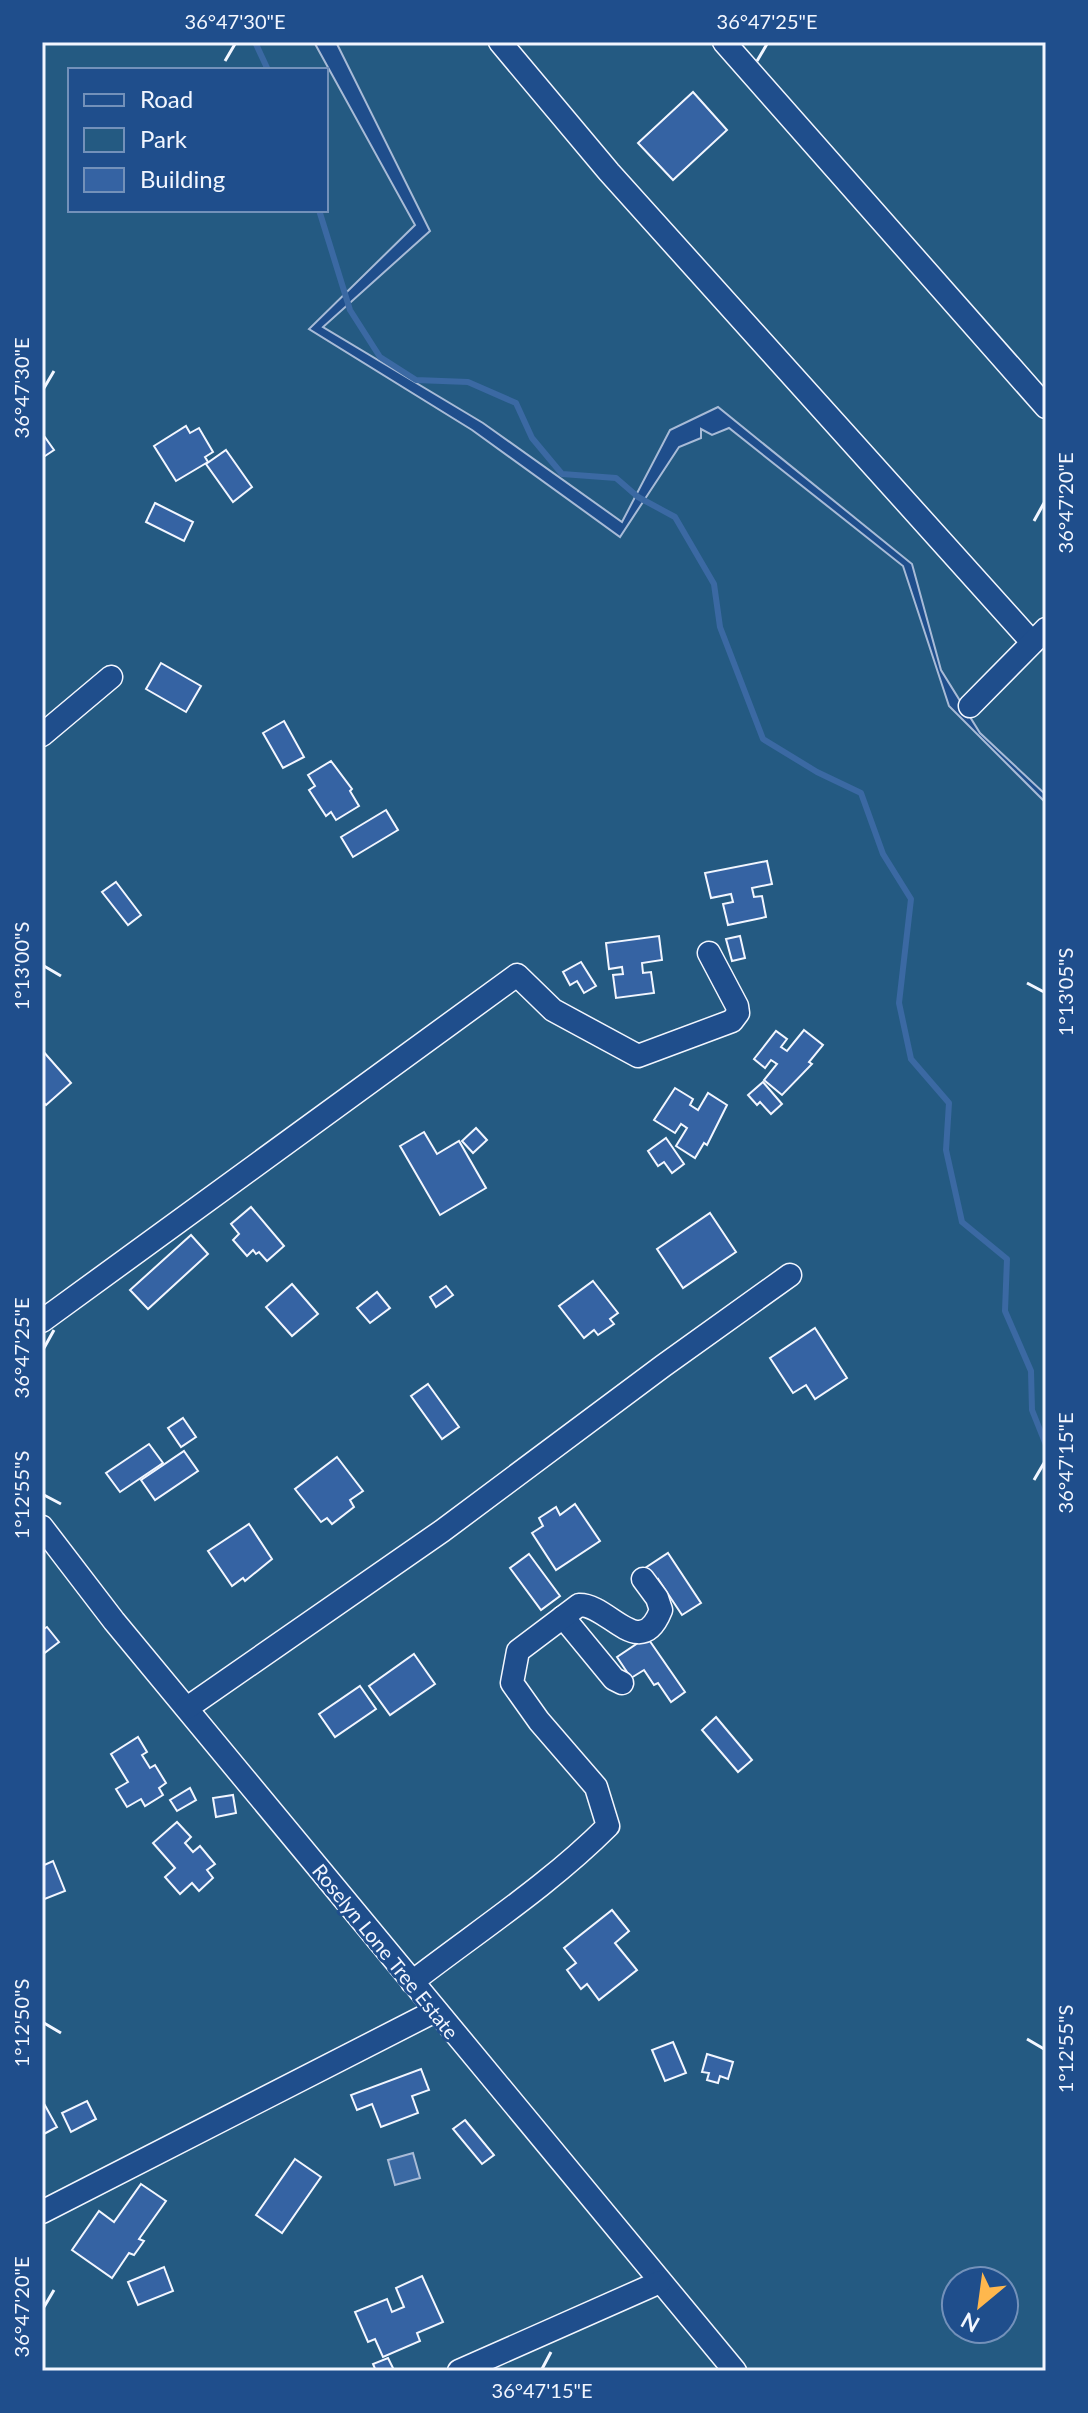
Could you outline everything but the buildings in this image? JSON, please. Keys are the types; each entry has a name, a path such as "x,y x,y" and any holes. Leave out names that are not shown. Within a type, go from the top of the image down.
{"street":[{"path":"500,42 609,172 1039,636 970,706"},
{"path":"724,42 1046,407"},
{"path":"42,735 111,677"},
{"path":"42,1321 517,975 553,1010 638,1056 732,1021 738,1013 709,953"},
{"path":"187,1708 442,1531 790,1275"},
{"name":"Roselyn Lone Tree Estate","path":"42,1527 114,1621 735,2371"},
{"path":"412,1982 579,1855 608,1826 596,1787 539,1721 512,1683 518,1651 579,1605 585,1605 629,1630 649,1630 661,1610 657,1598 643,1579"},
{"path":"563,1617 614,1679 622,1683"},
{"path":"42,2212 435,2011"},
{"path":"459,2371 660,2282"}],"green space":[{"path":"42,42 314,42 415,225 309,329 472,430 620,537 679,447 701,438 701,429 712,435 729,428 903,566 949,706 1046,803 1046,2371 42,2371"},
{"path":"336,42 1046,42 1046,795 980,733 941,670 912,564 718,407 670,430 622,522 483,423 323,327 430,231"}],"shaded area":[{"path":"413,2153 420,2178 395,2185 388,2160"}],"waterway":[{"path":"255,42 267,68"},
{"path":"320,212 350,310 380,357 416,380 468,382 516,403 532,438 562,474 616,478 638,497 675,517 714,584 720,627 763,739 817,772 861,793 883,854 911,899 899,1003 911,1059 949,1103 946,1150 962,1222 1007,1259 1005,1311 1031,1371 1032,1410 1046,1445"}]}
